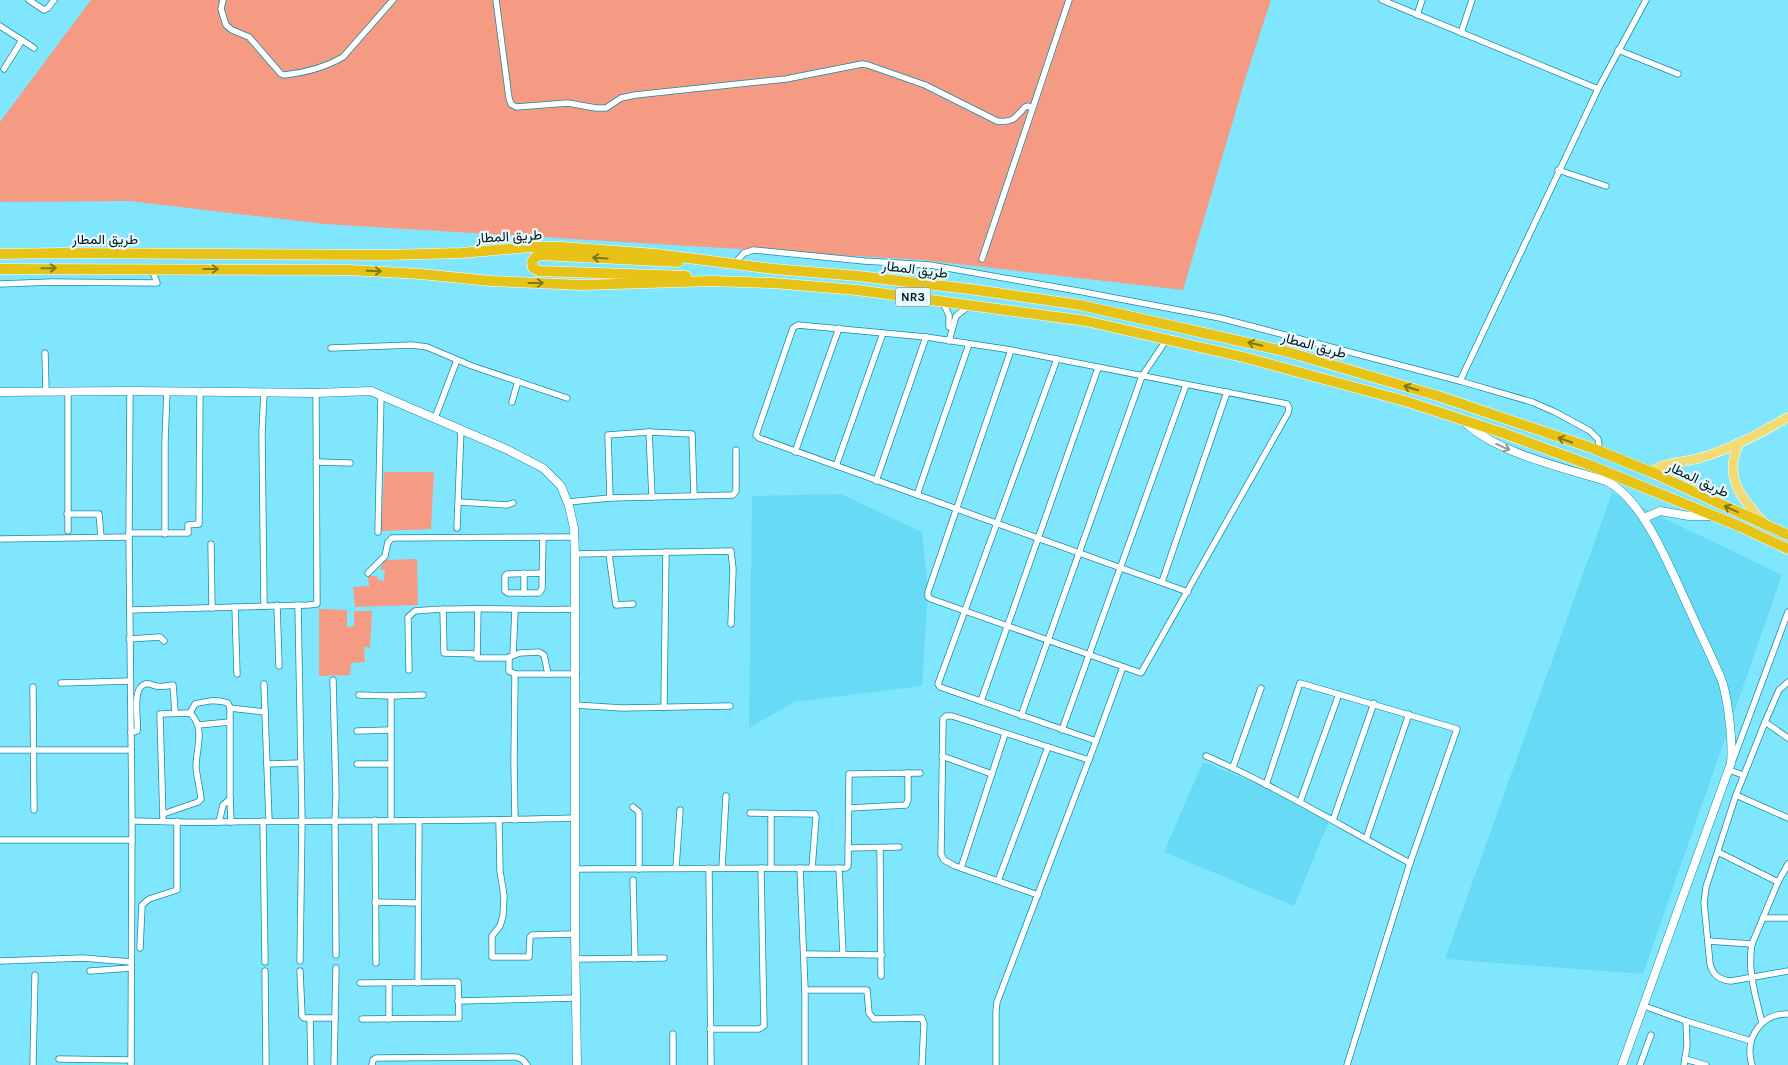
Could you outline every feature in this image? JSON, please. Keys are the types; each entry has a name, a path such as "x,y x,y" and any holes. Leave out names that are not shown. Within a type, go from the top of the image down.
{"highway":[{"name":"طريق المطار","path":"0,254 387,255 562,247 656,254 969,289 1080,305 1288,352 1438,396 1596,450 1651,472 1788,535"},
{"path":"771,268 541,255 535,256 532,262 534,268 539,271 713,276 796,284"},
{"name":"طريق المطار","path":"0,269 385,271 491,282 582,285 712,281 796,284 856,290 1086,321 1315,375 1405,401 1578,461 1715,516 1788,549"}],"main road":[{"path":"1651,472 1666,464 1704,457 1739,443 1788,418"},
{"path":"1739,443 1733,464 1736,487 1742,499 1764,524"}],"street":[{"path":"28,0 44,10 54,0"},
{"path":"223,0 221,8 228,28 250,37 284,76 323,66 343,57 393,0"},
{"path":"496,0 509,98 511,104 516,107 568,103 606,108 621,98 635,95 786,79 868,64 925,85 997,121 1007,122 1014,119 1028,106 1032,108"},
{"path":"982,259 1069,0"},
{"path":"1382,0 1598,89"},
{"path":"1417,15 1422,0"},
{"path":"1462,34 1472,0"},
{"path":"1460,381 1558,170 1618,50 1646,0"},
{"path":"0,26 34,48"},
{"path":"4,69 22,40"},
{"path":"1618,50 1678,74"},
{"path":"1558,170 1606,186"},
{"path":"736,263 744,253 754,250 864,261 930,265 1071,289 1220,318 1460,381 1532,402 1550,409 1590,431 1597,437 1599,442 1596,450"},
{"path":"0,284 52,282 157,283 152,269"},
{"path":"941,301 949,315 950,329 948,340"},
{"path":"936,339 950,329 956,316 970,305"},
{"path":"1012,350 957,509 928,595 931,600 1139,673 1142,672 1188,592 1289,409 1285,404 1012,350 926,337 797,325 794,326 756,434 759,438 795,452 836,466 876,481 957,509 1120,567 1188,592"},
{"path":"795,452 839,328"},
{"path":"950,329 957,342"},
{"path":"836,466 883,333"},
{"path":"876,481 926,337"},
{"path":"1021,716 1142,376 1168,339"},
{"path":"917,495 969,344"},
{"path":"331,348 412,345 436,350 457,360 567,398"},
{"path":"45,353 46,391"},
{"path":"1056,359 938,684 940,687 1096,741"},
{"path":"435,418 457,360"},
{"path":"981,701 1098,368"},
{"path":"512,402 518,381"},
{"path":"1062,730 1186,385"},
{"path":"0,392 167,391 316,393 366,390 461,429 527,459 543,468 561,486 572,516 575,537 575,934 577,1065"},
{"path":"68,391 68,531"},
{"path":"59,1059 131,1063 130,391"},
{"path":"165,534 167,391"},
{"path":"0,540 188,533 188,525 199,524 200,392"},
{"path":"264,392 262,433 264,606"},
{"path":"1162,582 1227,392"},
{"path":"130,610 315,605 317,602 316,393"},
{"path":"378,532 381,395"},
{"path":"1463,420 1482,437 1514,452 1610,483 1629,500 1644,518 1671,570 1722,681 1727,698 1730,766"},
{"path":"457,528 461,429"},
{"path":"610,498 608,435 649,432 692,434 694,496"},
{"path":"649,432 652,497"},
{"path":"568,502 610,498 728,496 735,494 736,450"},
{"path":"317,462 350,463"},
{"path":"458,502 507,505 513,503"},
{"path":"1644,518 1660,511 1689,516 1715,516"},
{"path":"67,514 99,514 101,537"},
{"path":"368,573 385,556 388,542 392,538 575,537"},
{"path":"542,574 506,574 504,590 508,593 540,593 542,590 543,538"},
{"path":"211,544 212,608"},
{"path":"575,554 731,551 733,569 731,624"},
{"path":"664,707 666,552"},
{"path":"609,554 616,605 633,604"},
{"path":"524,573 524,593"},
{"path":"277,605 279,666"},
{"path":"298,605 302,821 300,961"},
{"path":"235,607 237,674"},
{"path":"409,670 408,617 415,611 443,609 575,609"},
{"path":"443,609 444,653 477,654"},
{"path":"478,609 477,654 479,658 511,657 520,653 542,653 546,661 548,674"},
{"path":"515,610 509,671 515,674 576,674"},
{"path":"1622,1065 1788,612"},
{"path":"129,639 160,637 164,641"},
{"path":"996,1065 996,1006 1123,667"},
{"path":"515,674 515,820"},
{"path":"333,680 336,794 336,955"},
{"path":"61,683 130,681"},
{"path":"1788,682 1779,690 1743,775 1705,895 1710,964 1716,977 1731,981 1788,971"},
{"path":"1266,785 1300,683 1374,703 1457,729 1410,863 1348,1065"},
{"path":"131,733 137,731 136,697 138,690 142,686 147,684 157,686 173,685 175,712"},
{"path":"264,684 267,764 265,962"},
{"path":"33,687 34,810"},
{"path":"1233,767 1261,688"},
{"path":"1300,802 1339,694"},
{"path":"359,695 423,696"},
{"path":"390,820 391,696"},
{"path":"190,713 195,704 207,701 219,700 228,703 230,708 231,822"},
{"path":"1333,820 1374,703"},
{"path":"575,705 622,708 730,706"},
{"path":"230,708 265,712"},
{"path":"163,821 160,714 190,713"},
{"path":"163,814 198,802 201,799 196,766 199,746 198,725 190,713"},
{"path":"1366,839 1409,714"},
{"path":"1038,895 961,868 944,860 942,854 943,720 946,716 1089,760"},
{"path":"198,725 230,722"},
{"path":"1765,722 1788,738"},
{"path":"357,731 390,730"},
{"path":"961,868 1005,734"},
{"path":"998,881 1048,747"},
{"path":"0,750 131,750"},
{"path":"942,756 992,774"},
{"path":"1206,756 1233,767 1300,802 1410,863"},
{"path":"267,764 301,763"},
{"path":"357,764 390,764"},
{"path":"1730,766 1743,775"},
{"path":"849,808 906,806 908,800 908,773"},
{"path":"575,869 839,868 848,866 850,774 920,773"},
{"path":"1736,795 1788,818"},
{"path":"722,868 726,796"},
{"path":"220,822 223,805 230,799"},
{"path":"633,807 639,812 639,868"},
{"path":"676,868 680,810"},
{"path":"750,813 816,815 812,868"},
{"path":"771,814 771,868"},
{"path":"132,821 420,821 575,818"},
{"path":"375,820 376,963"},
{"path":"499,820 500,871 504,896 503,916 500,926 492,936 492,957 530,957 530,937 532,935 575,934"},
{"path":"140,948 142,905 149,899 177,890 177,821"},
{"path":"418,983 420,821"},
{"path":"0,840 132,840"},
{"path":"848,848 899,847"},
{"path":"880,848 881,976"},
{"path":"1718,852 1778,882"},
{"path":"1762,1023 1751,977 1752,944 1778,882 1788,864"},
{"path":"709,868 711,1065"},
{"path":"710,1029 759,1029 764,1026 761,868"},
{"path":"800,868 804,954 805,1065"},
{"path":"839,868 843,954"},
{"path":"633,880 635,958"},
{"path":"375,902 418,903"},
{"path":"1763,918 1788,918 1788,926"},
{"path":"1708,941 1752,944"},
{"path":"804,954 882,955"},
{"path":"0,961 83,958 131,965"},
{"path":"576,959 664,958"},
{"path":"90,971 131,965"},
{"path":"334,1065 336,968"},
{"path":"265,971 266,1065"},
{"path":"300,971 302,1016 304,1018 334,1018"},
{"path":"33,1065 35,975"},
{"path":"360,983 458,982 459,1018 362,1019"},
{"path":"389,983 389,1019"},
{"path":"804,990 867,990 869,1013 874,1018 922,1018 924,1024 922,1065"},
{"path":"458,1000 576,998"},
{"path":"1644,1006 1751,1041"},
{"path":"1752,1065 1750,1056 1751,1041 1757,1028 1776,1015 1788,1014"},
{"path":"310,1018 311,1065"},
{"path":"1686,1021 1687,1046 1684,1062 1706,1065"},
{"path":"673,1034 673,1065"},
{"path":"1640,1065 1651,1035"},
{"path":"372,1065 373,1060 376,1058 517,1057 527,1065"}],"shaded area":[{"path":"91,0 1271,0 1247,73 1183,290 923,260 325,224 129,201 0,202 0,122"},
{"path":"384,472 434,472 431,529 381,531"},
{"path":"1612,493 1782,575 1643,974 1445,959"},
{"path":"841,494 922,532 928,592 922,686 794,702 749,728 752,496"},
{"path":"417,559 418,605 355,607 353,587 369,586 368,576 377,576 378,580 384,581 385,570 380,569 385,560"},
{"path":"319,609 347,610 347,627 354,626 354,611 372,611 370,648 364,647 365,662 351,663 350,675 319,676"},
{"path":"1203,762 1332,814 1294,906 1164,852"}]}
